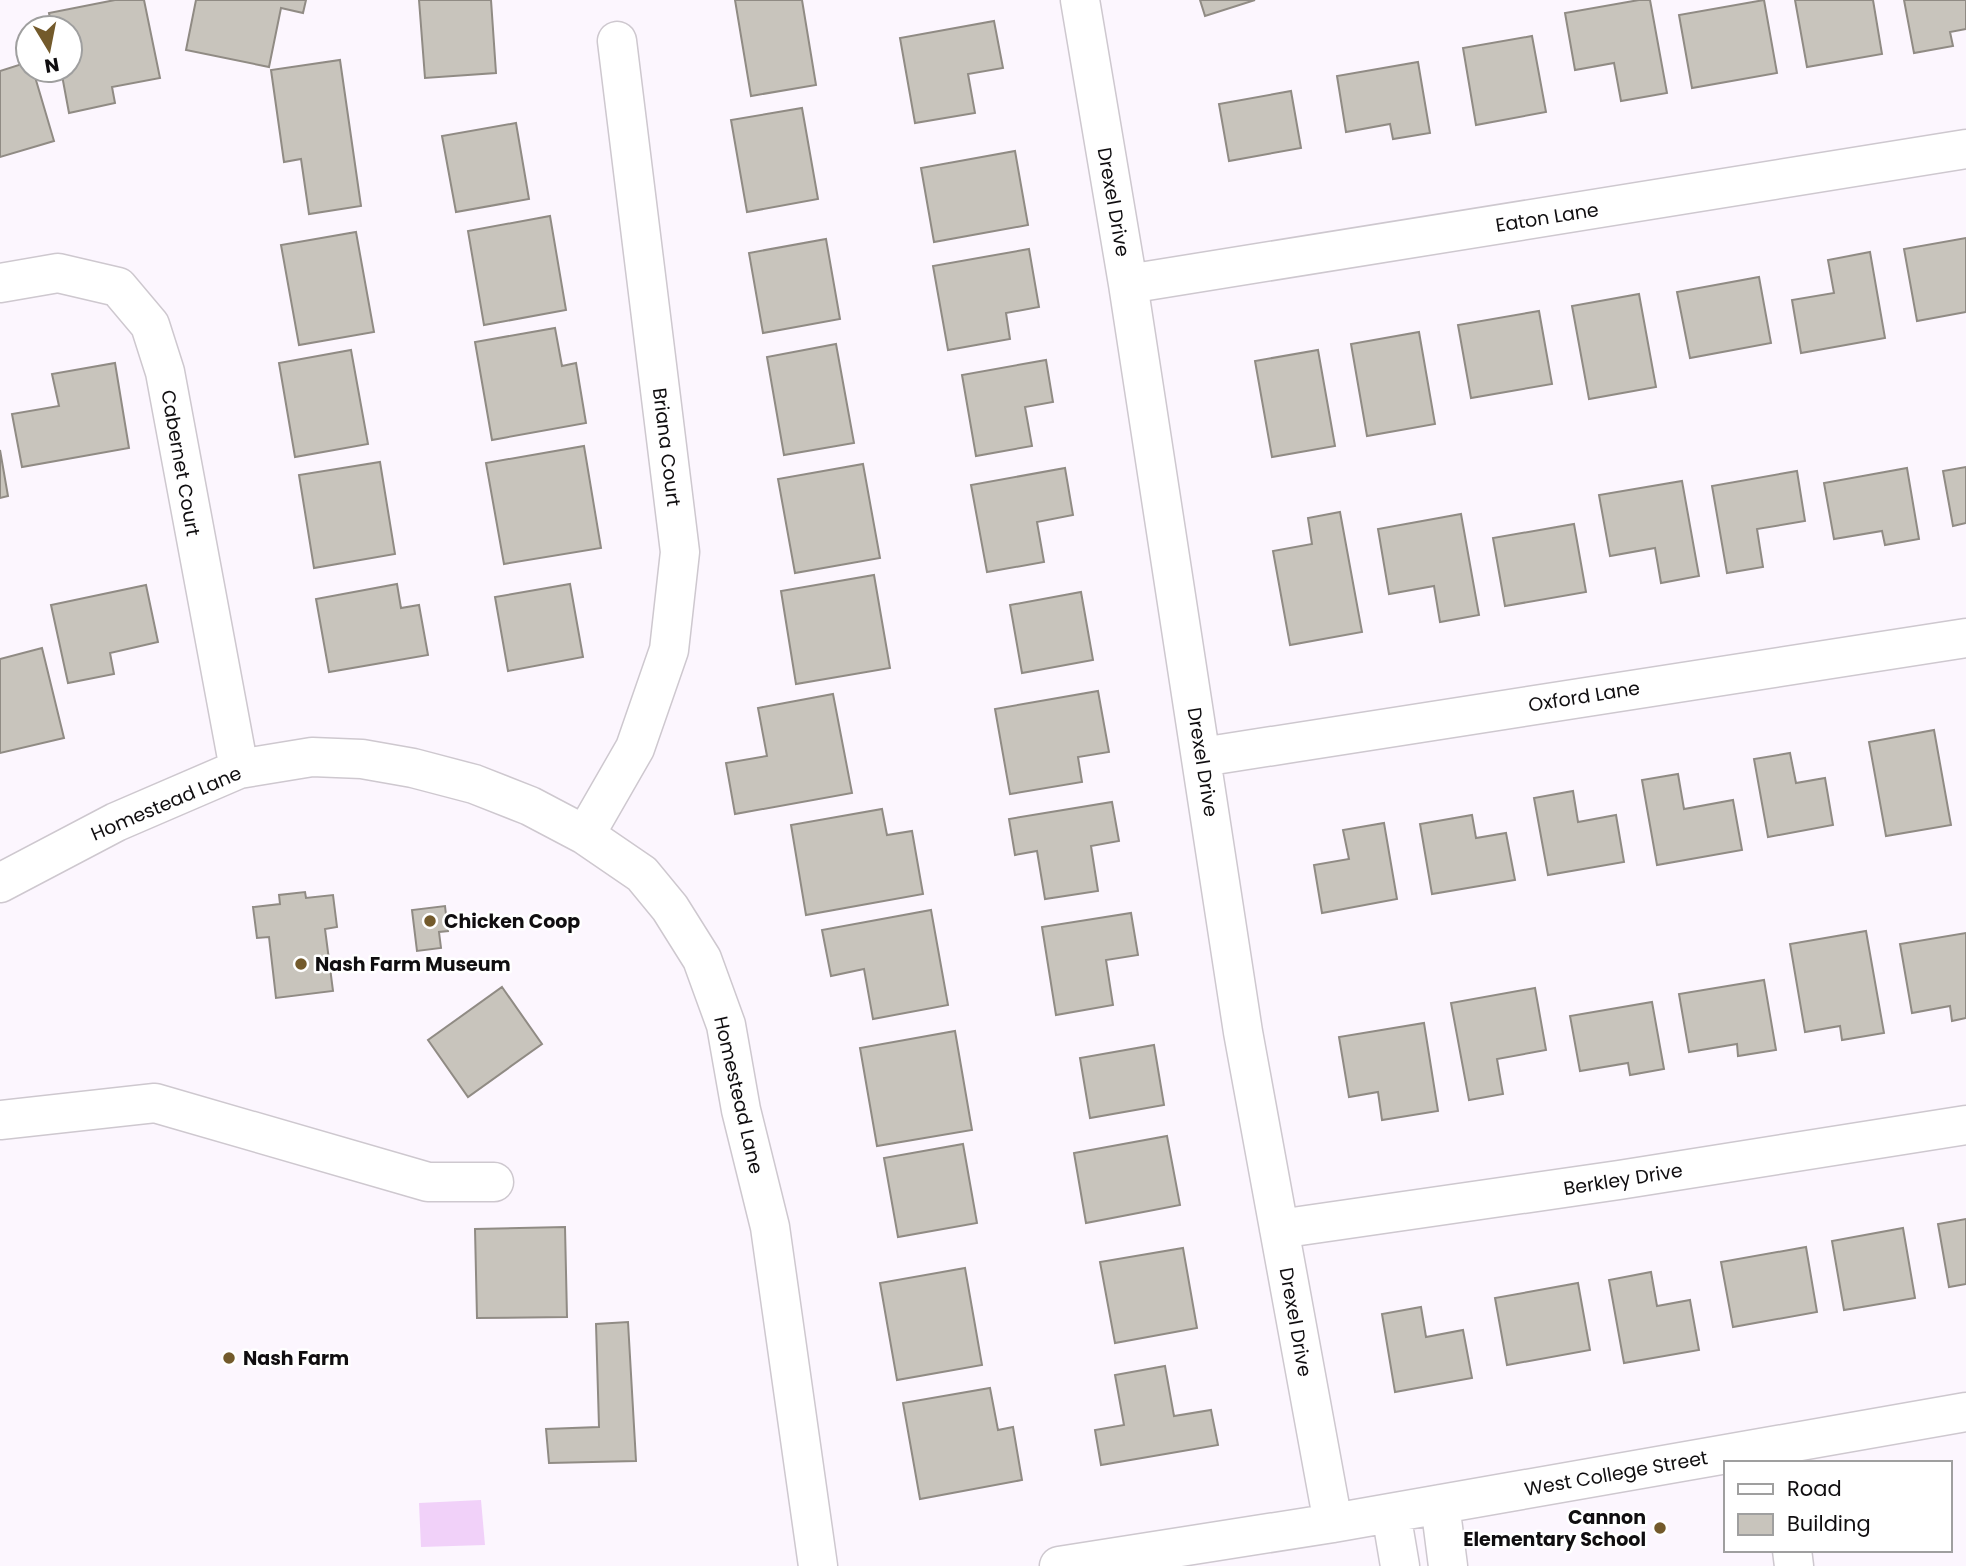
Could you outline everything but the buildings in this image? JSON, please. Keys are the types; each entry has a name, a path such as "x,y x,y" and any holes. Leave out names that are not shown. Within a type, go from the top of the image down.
{"street":[{"name":"Drexel Drive","path":"1080,0 1128,284 1243,1032 1333,1523"},
{"name":"Briana Court","path":"585,835 635,748 669,650 680,552 617,41"},
{"name":"Eaton Lane","path":"1128,284 1966,149"},
{"name":"Cabernet Court","path":"0,283 58,273 118,287 150,325 165,372 239,769"},
{"name":"Oxford Lane","path":"1202,757 1966,638"},
{"name":"Homestead Lane","path":"0,883 116,821 239,769 312,757 362,759 413,768 474,784 530,806 585,835 642,874 670,908 702,959 726,1025 741,1110 770,1227 818,1566"},
{"path":"0,1120 155,1103 428,1182 494,1182"},
{"name":"Berkley Drive","path":"1279,1229 1619,1180 1966,1125"},
{"name":"West College Street","path":"1732,1461 1779,1454 1966,1412"},
{"name":"West College Street","path":"1059,1566 1190,1556 1333,1523 1440,1504 1724,1462"},
{"path":"1440,1504 1448,1566"},
{"path":"1391,1513 1400,1566"}],"shaded area":[{"path":"481,1500 485,1545 421,1547 419,1503"}],"place":[{"name":"Chicken Coop","path":"430,921"},
{"name":"Nash Farm Museum","path":"301,964"},
{"name":"Nash Farm","path":"229,1358"},
{"name":"Cannon Elementary School","path":"1660,1528"}]}
